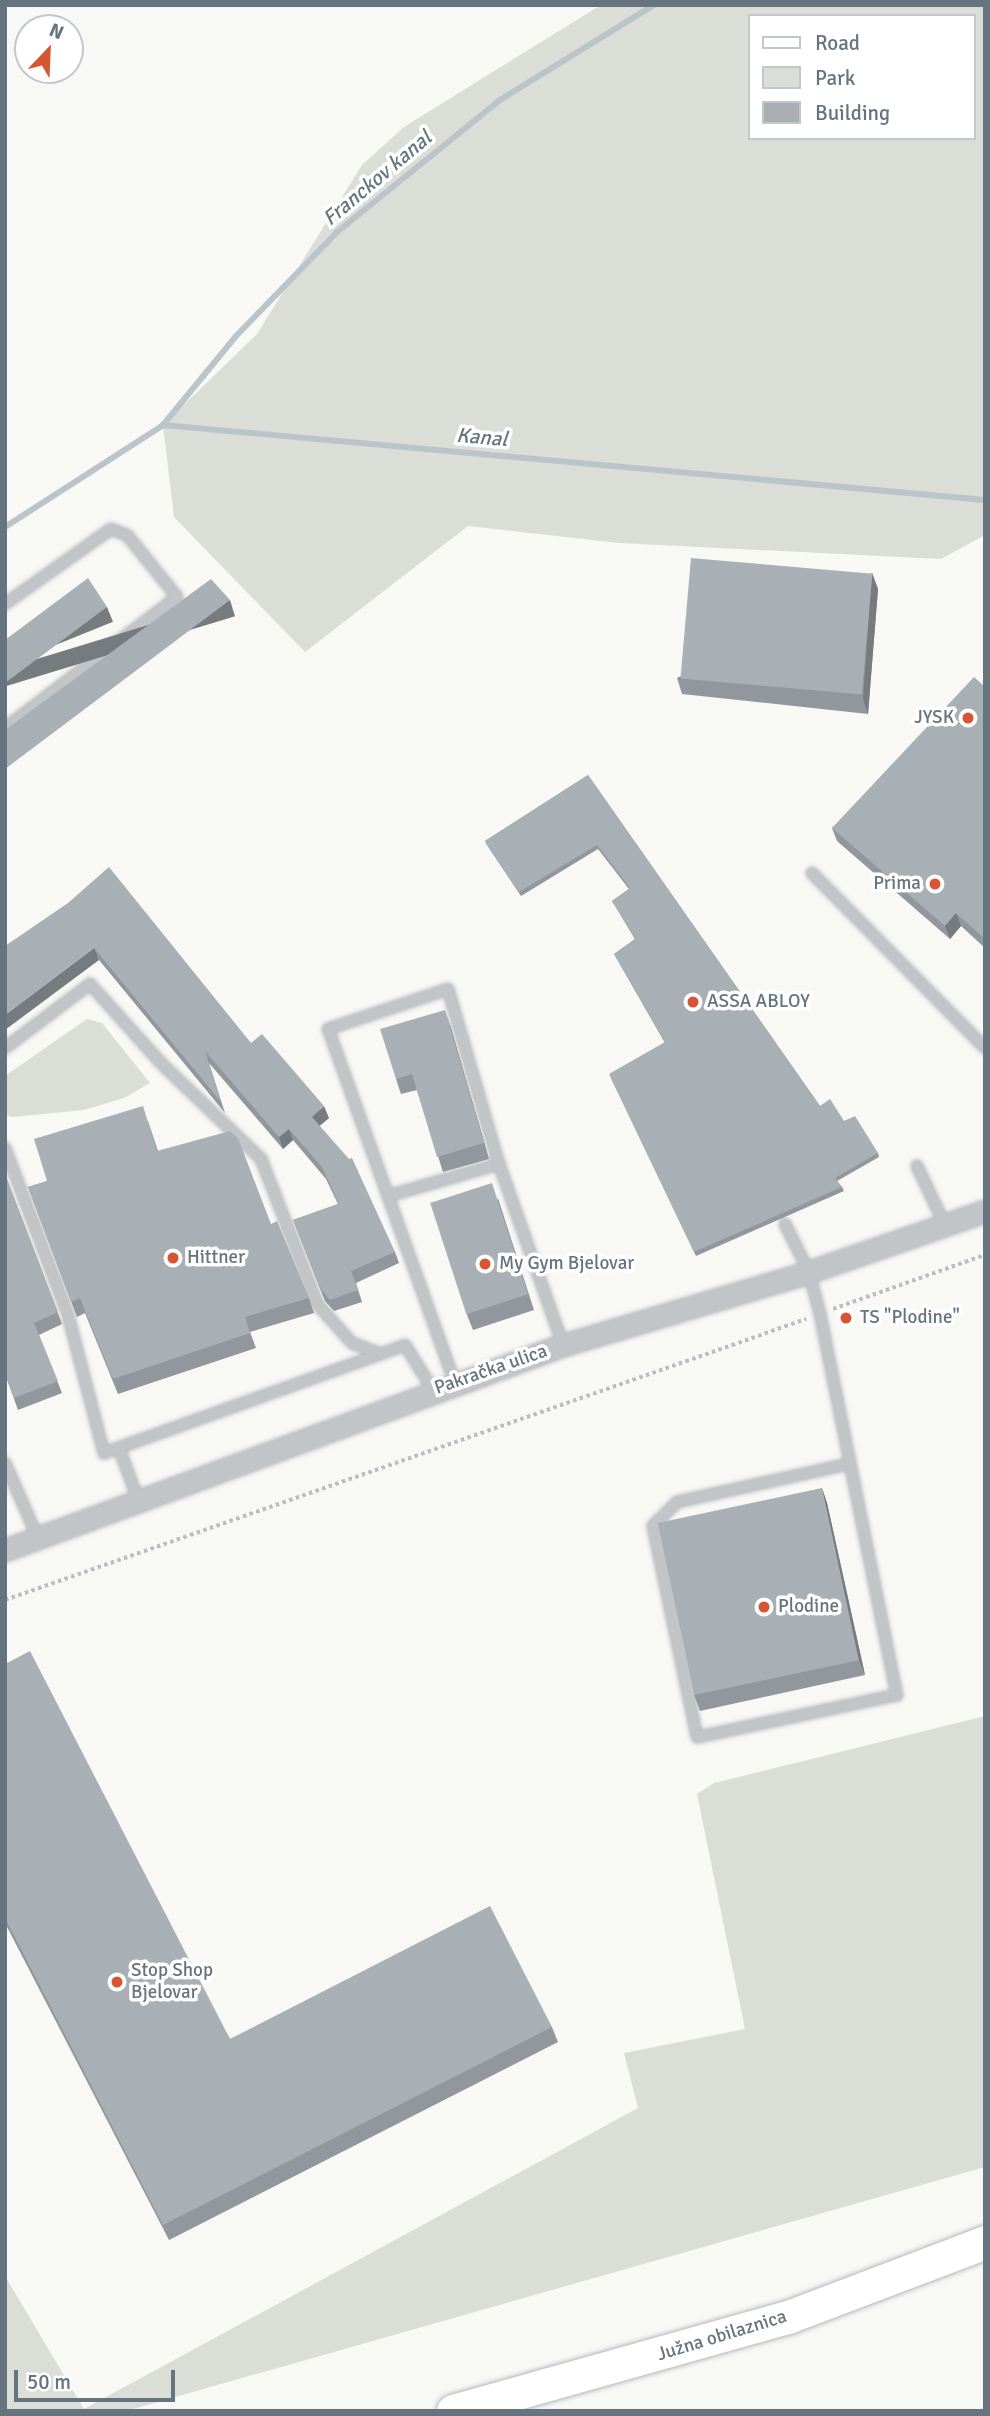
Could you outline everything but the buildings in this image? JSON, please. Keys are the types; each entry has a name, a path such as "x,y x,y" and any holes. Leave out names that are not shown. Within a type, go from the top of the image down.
{"main road":[{"name":"Južna obilaznica","path":"453,2411 788,2317 985,2242"}],"street":[{"name":"Pakračka ulica","path":"5,1550 433,1390 564,1345 809,1272 985,1211"}],"lane":[{"path":"5,604 111,529 128,535 177,597 5,728"},
{"path":"811,873 985,1048"},
{"path":"5,1048 90,984 161,1063 261,1159 318,1306 352,1343 380,1354"},
{"path":"455,1383 328,1029 448,989 499,1164 564,1345"},
{"path":"5,1148 68,1315 104,1453 405,1345 433,1390"},
{"path":"388,1196 499,1164"},
{"path":"917,1166 945,1225"},
{"path":"785,1224 809,1272 849,1464 897,1695 697,1737 653,1526 677,1502 849,1464"},
{"path":"119,1448 139,1502"},
{"path":"5,1463 38,1538"}],"path":[{"path":"828,1311 985,1255"},
{"path":"5,1600 807,1318"}],"green space":[{"path":"601,5 985,5 985,535 941,559 619,543 468,526 305,652 174,517 163,425 257,334 362,165 404,127"},
{"path":"87,1019 102,1023 150,1083 124,1098 84,1110 12,1117 5,1114 5,1076"},
{"path":"985,1716 985,2167 126,2411 5,2411 5,2276 84,2409 638,2108 624,2053 745,2029 697,1794 714,1783"}],"waterway":[{"name":"Franckov kanal","path":"163,425 236,336 337,232 500,100 654,5"},
{"name":"Kanal","path":"5,527 163,425 985,500"}],"place":[{"name":"JYSK","path":"968,718"},
{"name":"Prima","path":"935,884"},
{"name":"ASSA ABLOY","path":"693,1002"},
{"name":"Hittner","path":"173,1258"},
{"name":"My Gym Bjelovar","path":"485,1264"},
{"name":"TS \"Plodine\"","path":"846,1318"},
{"name":"Plodine","path":"764,1607"},
{"name":"Stop Shop Bjelovar","path":"117,1982"}]}
